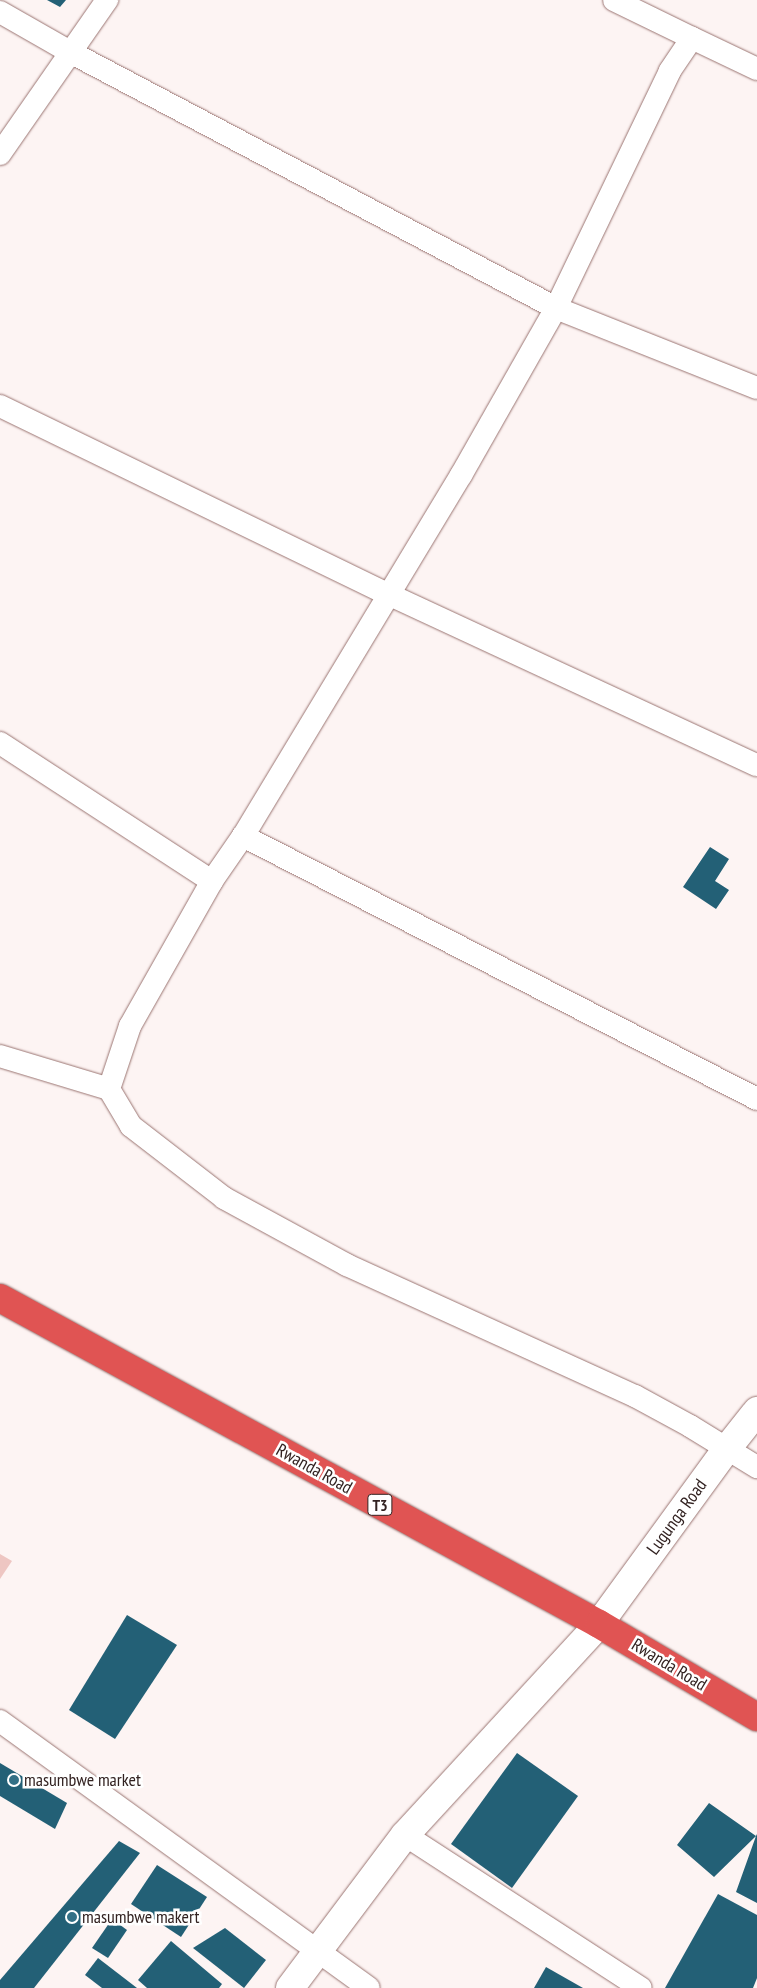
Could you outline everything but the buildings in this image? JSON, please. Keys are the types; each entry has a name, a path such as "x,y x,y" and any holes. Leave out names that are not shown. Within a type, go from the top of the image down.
{"highway":[{"name":"Rwanda Road","path":"0,1298 599,1624 757,1717"}],"street":[{"path":"0,154 107,0"},
{"path":"614,0 757,69"},
{"path":"0,12 70,52 556,308 757,388"},
{"path":"109,1089 130,1026 212,881 243,836 461,476 556,308 670,71 692,38"},
{"path":"0,406 390,595 757,765"},
{"path":"0,743 212,881"},
{"path":"243,836 757,1099"},
{"path":"0,1056 109,1089 132,1126 224,1198 347,1265 635,1396 690,1426 726,1450 757,1467"},
{"name":"Lugunga Road","path":"290,1988 405,1835 599,1624 726,1450 757,1411"},
{"path":"0,1721 318,1953 369,1988"},
{"path":"405,1835 641,1988"}],"shaded area":[{"path":"0,1554 12,1561 0,1579"}],"place":[{"name":"masumbwe market","path":"14,1780"},
{"name":"masumbwe makert","path":"72,1917"}]}
